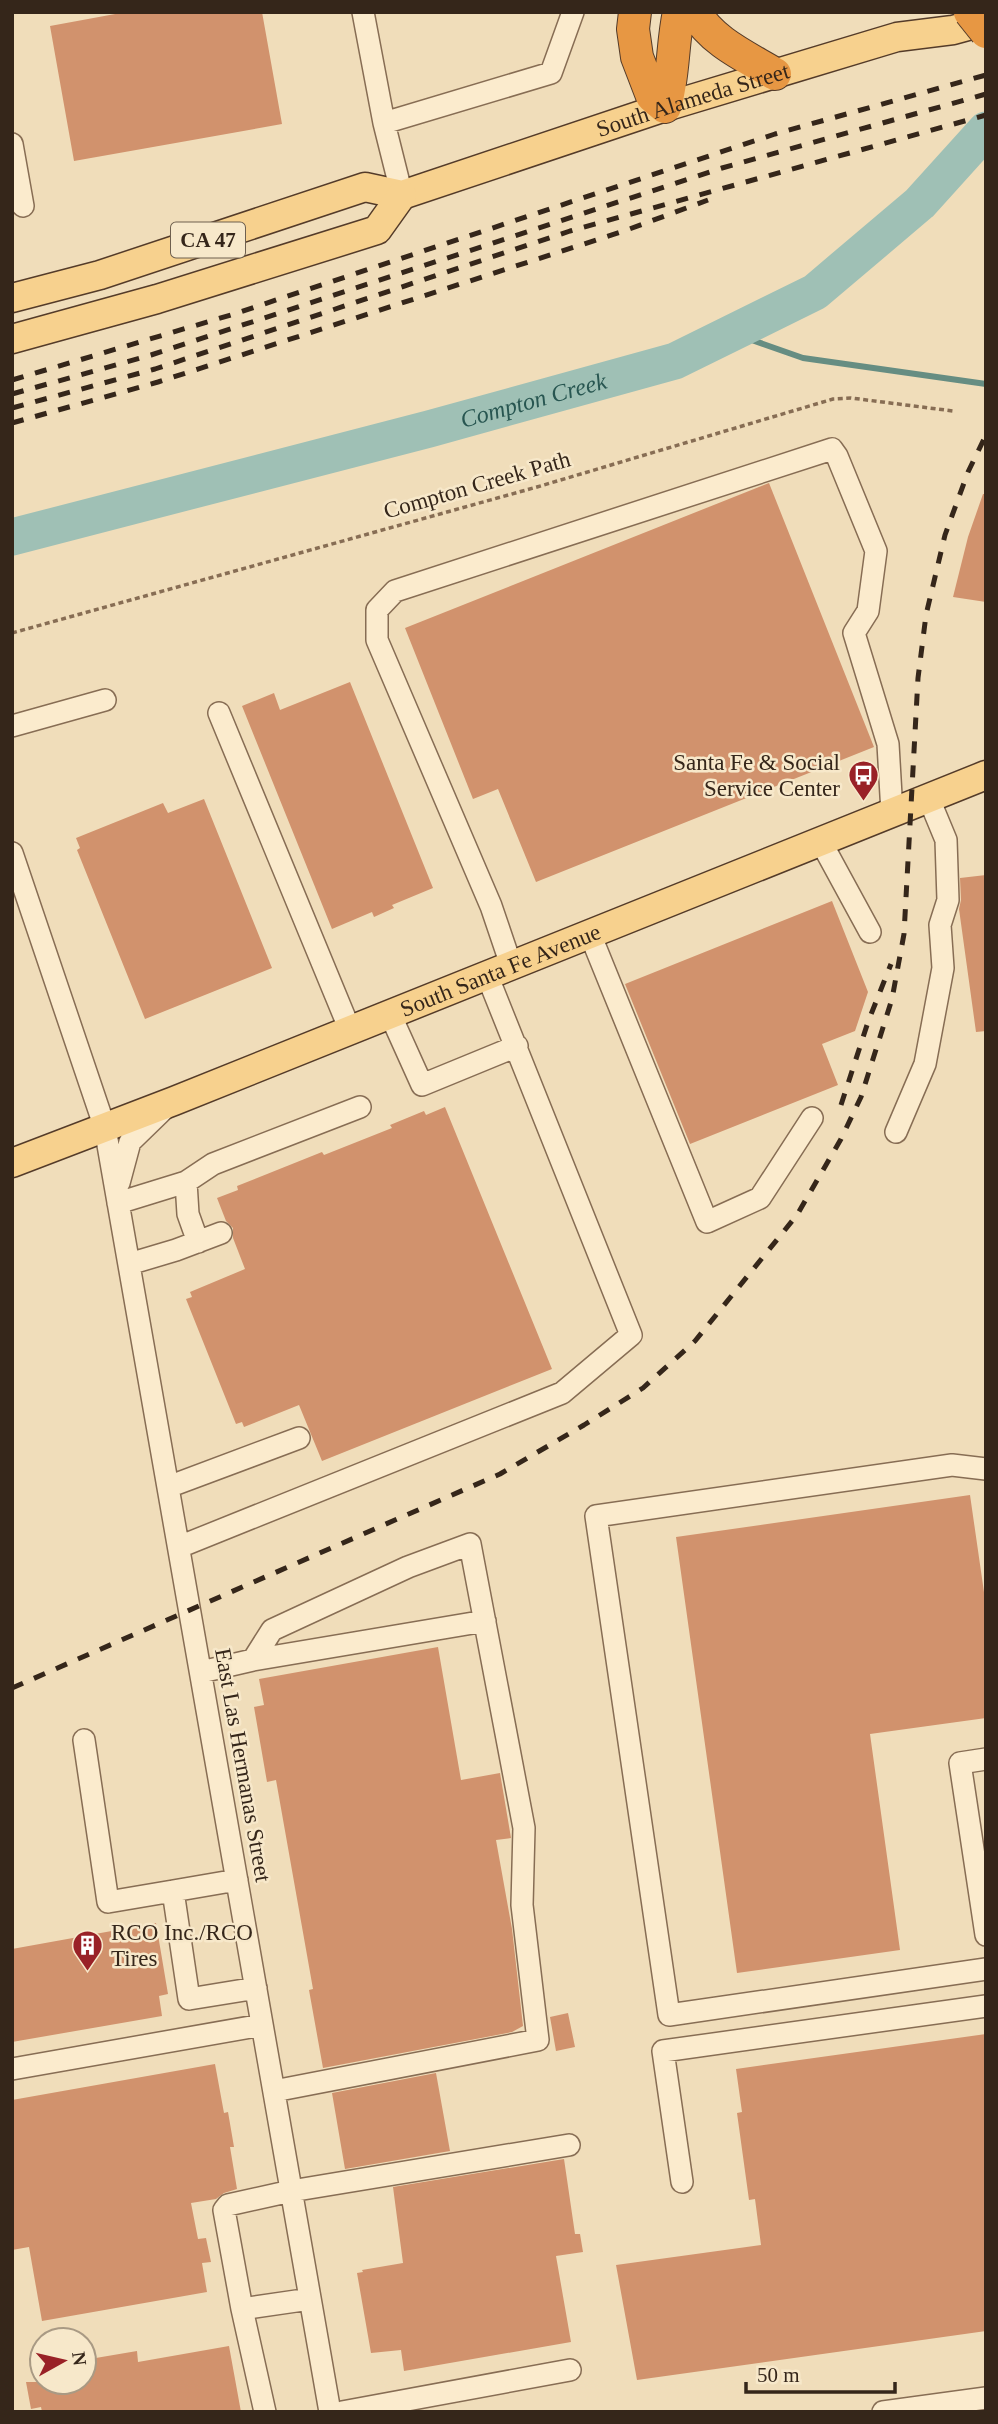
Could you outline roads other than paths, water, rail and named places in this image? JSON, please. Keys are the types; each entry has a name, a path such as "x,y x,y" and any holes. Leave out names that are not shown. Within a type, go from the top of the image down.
{"highway":[{"path":"635,12 637,57 652,96 665,107 670,88 674,32 679,12"},
{"path":"695,12 700,22 722,43 775,74"},
{"path":"962,21 986,32"}],"main road":[{"name":"South Alameda Street","path":"402,195 665,107 897,37 962,21 986,21"},
{"name":"CA 47","path":"12,298 100,275 365,187 402,195 377,230 157,299 12,339"},
{"name":"South Santa Fe Avenue","path":"12,1163 174,1101 986,775"}],"street":[{"path":"363,12 384,122 402,195"},
{"path":"384,122 551,73 573,12"},
{"path":"12,144 23,206"},
{"path":"179,1548 562,1393 631,1335 517,1046 499,970 491,906 377,640 377,610 395,591 832,449 876,551 868,611 854,633 888,744 892,813"},
{"path":"12,726 105,700"},
{"path":"219,713 349,1030"},
{"path":"896,1132 925,1064 943,968 940,925 947,900 946,840 929,799"},
{"path":"821,842 870,932"},
{"name":"East Las Hermanas Street","path":"12,853 105,1128 330,2412"},
{"path":"590,934 707,1222 760,1198 812,1118"},
{"path":"390,1014 422,1085 517,1046"},
{"path":"174,1101 130,1142 117,1199 186,1182 213,1164 360,1107"},
{"path":"186,1182 188,1214 198,1242"},
{"path":"129,1264 221,1233"},
{"path":"168,1487 299,1438"},
{"path":"986,1469 952,1465 596,1516 669,2015 986,1969"},
{"path":"253,1660 272,1630 408,1567 470,1544 524,1828 522,1905 538,2040 274,2091"},
{"path":"201,1672 253,1660 485,1621"},
{"path":"84,1740 108,1902 237,1880"},
{"path":"986,1759 960,1763 986,1935"},
{"path":"173,1891 189,1999 256,1988"},
{"path":"682,2182 663,2051 986,2006"},
{"path":"12,2069 262,2025"},
{"path":"265,2412 224,2210 228,2205 291,2191 569,2145"},
{"path":"242,2309 310,2299"},
{"path":"342,2412 570,2370"},
{"path":"883,2412 986,2398"}],"waterway":[{"name":"Compton Creek","path":"12,537 429,429 675,361 815,292 920,203 986,130"},
{"path":"732,333 803,358 986,384"}],"railway":[{"path":"12,380 234,314 775,134 986,75"},
{"path":"12,394 151,355 722,168 986,94"},
{"path":"12,408 155,369 570,231 986,115"},
{"path":"12,423 158,382 624,231 708,200"},
{"path":"12,1688 500,1474 584,1425 643,1388 695,1341 797,1215 841,1139 861,1097 892,999 904,934 918,678 926,615 945,535 968,472 986,435"},
{"path":"841,1105 868,1022 891,964"}],"place":[{"name":"Santa Fe & Social Service Center","path":"863,802"},
{"name":"RCO Inc./RCO Tires","path":"88,1972"}]}
